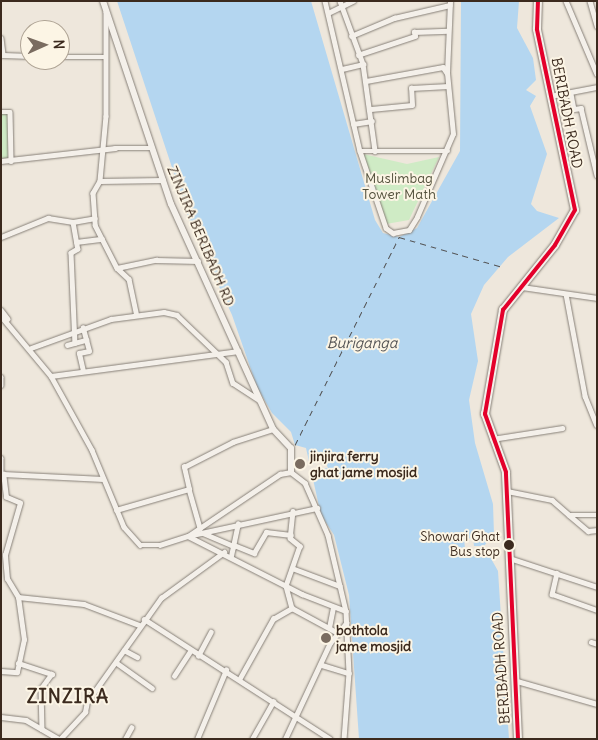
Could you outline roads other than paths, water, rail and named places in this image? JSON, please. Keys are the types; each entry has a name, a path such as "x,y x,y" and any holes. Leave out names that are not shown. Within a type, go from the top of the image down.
{"highway":[{"name":"BERIBADH ROAD","path":"518,739 517,681 509,558 507,491 503,461 491,439 485,414 500,319 555,245 575,210 534,14 538,1"}],"street":[{"name":"ZINJIRA BERIBADH RD","path":"103,1 151,148 198,262 273,429 293,446 291,472"},
{"path":"325,1 360,152 386,228 393,233 409,230 448,150 453,134 447,73 448,3 394,18 351,36"},
{"path":"328,13 340,4 353,1"},
{"path":"566,1 597,74"},
{"path":"590,1 597,26"},
{"path":"340,4 363,64 376,151"},
{"path":"106,8 102,150 100,181 93,194 95,218 102,239 117,268 129,279 136,313"},
{"path":"358,55 414,36 414,32 448,31"},
{"path":"1,38 2,55 20,56"},
{"path":"70,57 106,57"},
{"path":"342,69 363,64"},
{"path":"366,81 443,67 447,73"},
{"path":"371,109 412,105 411,88 448,86"},
{"path":"550,96 571,94 597,87"},
{"path":"571,94 574,109 581,108 597,175"},
{"path":"1,112 10,112 11,161"},
{"path":"353,124 372,121"},
{"path":"1,161 102,150 151,148"},
{"path":"360,152 448,150"},
{"path":"100,181 163,180"},
{"path":"1,237 48,218 74,222 95,218"},
{"path":"74,222 78,249 71,253 71,332 75,343"},
{"path":"76,242 102,239"},
{"path":"117,268 150,261 198,262"},
{"path":"522,287 597,298"},
{"path":"566,294 585,396 597,425"},
{"path":"1,310 51,376 116,510 140,545 160,545 201,530 246,494 291,472 305,482 317,508 346,611 349,674 344,739"},
{"path":"31,348 71,332 136,313 176,315 218,354 233,383 259,400"},
{"path":"1,316 15,328"},
{"path":"83,328 89,351 79,353 83,371"},
{"path":"67,345 86,340"},
{"path":"51,376 238,351"},
{"path":"1,377 1,384"},
{"path":"491,439 562,428"},
{"path":"273,429 233,442 184,467 201,530 234,546 254,553 266,532 290,535 300,546 286,586 292,608 338,633"},
{"path":"1,458 6,497 20,503 6,546 4,579 18,597 24,640 17,672 1,671"},
{"path":"2,474 102,479"},
{"path":"116,510 189,489"},
{"path":"507,491 552,500 588,531 597,530"},
{"path":"201,530 238,524 293,511 317,508"},
{"path":"290,535 293,511"},
{"path":"569,515 597,515"},
{"path":"231,556 238,524"},
{"path":"188,536 224,552 286,586 346,611"},
{"path":"1,717 26,720 60,739 117,664 138,626 161,598 224,552"},
{"path":"509,558 597,587"},
{"path":"292,568 340,586"},
{"path":"557,573 552,594 597,610"},
{"path":"18,597 84,604 138,626"},
{"path":"329,628 333,607"},
{"path":"240,678 273,619 292,608"},
{"path":"144,619 198,656 240,678 294,719 330,739"},
{"path":"285,739 338,633 346,623"},
{"path":"198,656 211,632"},
{"path":"591,642 597,644"},
{"path":"124,650 137,657"},
{"path":"174,676 190,651"},
{"path":"18,663 52,674 41,689 42,729"},
{"path":"117,664 152,688"},
{"path":"322,665 349,674"},
{"path":"197,739 226,670"},
{"path":"517,681 597,704"},
{"path":"252,739 273,702"},
{"path":"124,739 131,728"}],"water":[{"name":"Buriganga","path":"117,1 311,1 375,220 383,233 399,237 417,228 460,151 461,1 519,1 517,28 533,58 536,80 526,90 536,96 530,106 547,154 531,204 537,211 559,218 508,257 484,285 471,314 478,361 469,400 475,443 493,504 494,534 484,546 498,571 509,739 359,739 349,595 334,535 321,515 306,448 295,445 291,432 272,413 257,387 232,315 191,225"}],"place":[{"name":"jinjira ferry ghat jame mosjid","path":"300,464"},
{"name":"Showari Ghat Bus stop","path":"509,545"},
{"name":"bothtola jame mosjid","path":"326,638"}],"district":[{"name":"ZINZIRA","path":"68,697"}],"park label":[{"name":"Muslimbag Tower Math","path":"399,186"}]}
